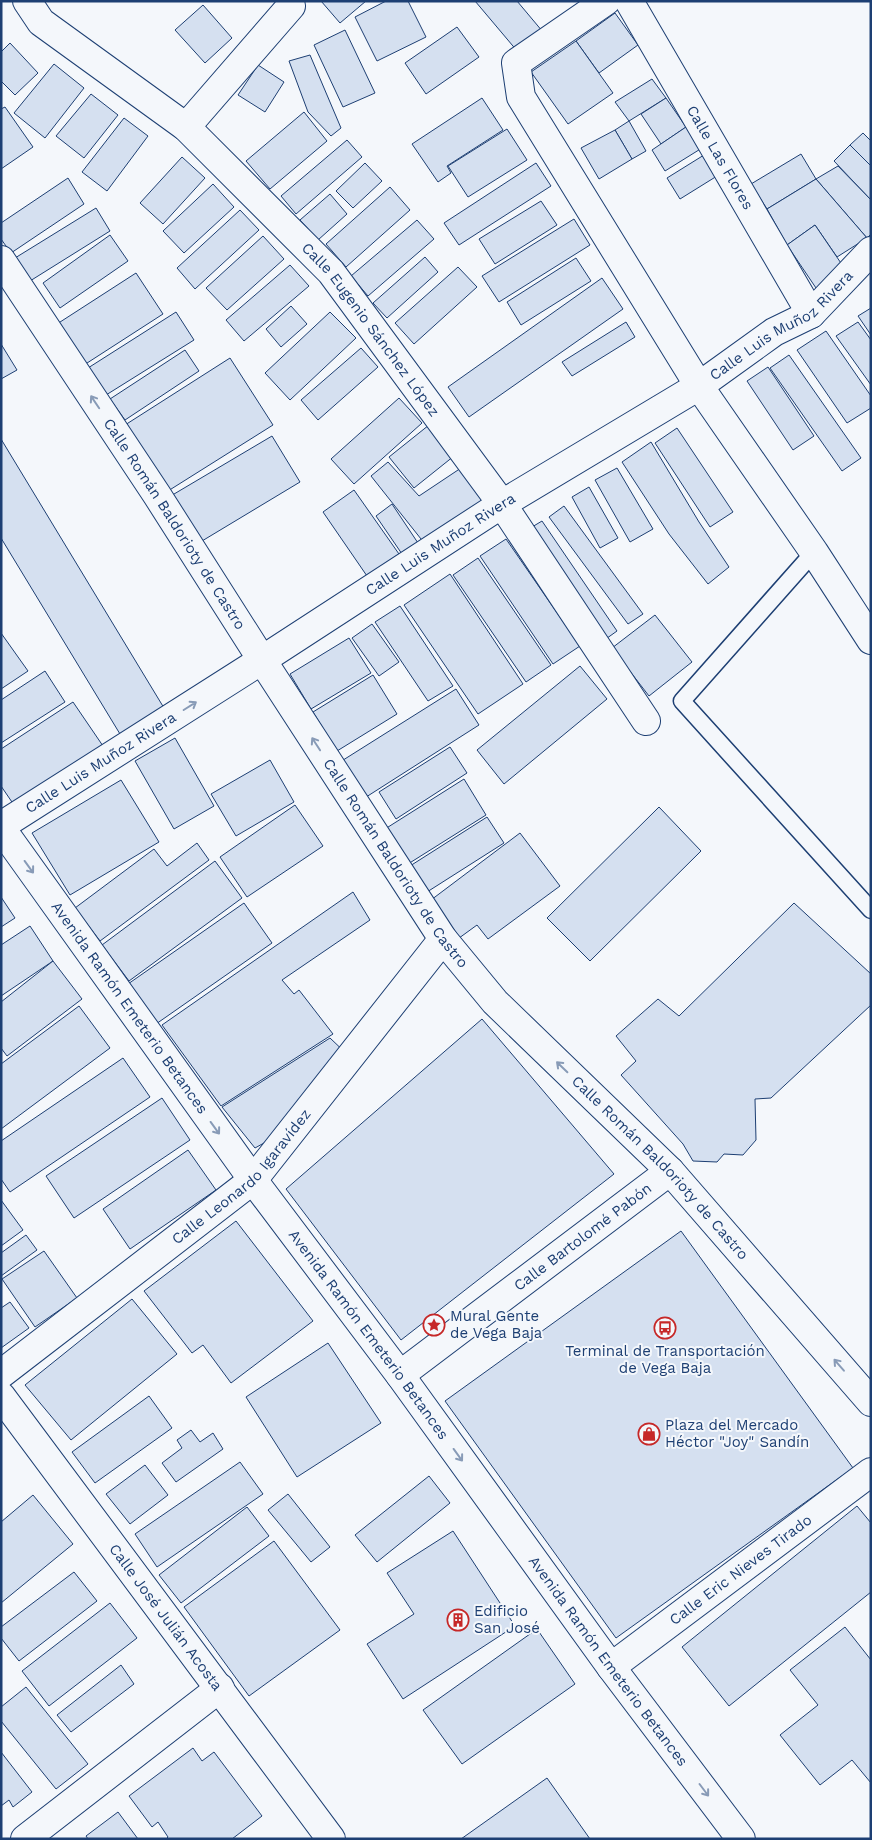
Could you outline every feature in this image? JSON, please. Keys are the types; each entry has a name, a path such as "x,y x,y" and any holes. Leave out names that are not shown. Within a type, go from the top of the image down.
{"street":[{"name":"Calle Eugenio Sánchez López","path":"27,1 41,22 186,128 332,272 502,504 646,722"},
{"path":"606,1 516,63 521,97 699,386 814,552 871,640"},
{"name":"Calle Las Flores","path":"629,1 811,314"},
{"path":"186,128 291,6"},
{"name":"Calle Luis Muñoz Rivera","path":"1,827 502,504 699,386 774,332 811,314 871,251"},
{"name":"Calle Román Baldorioty de Castro","path":"1,260 157,495 443,939 495,1002 670,1171 871,1402"},
{"name":"Avenida Ramón Emeterio Betances","path":"1,827 253,1180 400,1375 611,1667 741,1839"},
{"name":"Calle Leonardo Igaravídez","path":"1,1374 253,1180 443,939"},
{"name":"Calle Bartolomé Pabón","path":"400,1375 670,1171"},
{"name":"Calle José Julián Acosta","path":"1,1396 331,1839"},
{"name":"Calle Eric Nieves Tirado","path":"611,1667 871,1472"},
{"path":"25,1839 220,1688"}],"lane":[{"path":"814,552 682,701 871,910"}],"building":[{"path":"321,1 366,1 340,23"},
{"path":"386,1 408,1 426,37 377,61 355,17"},
{"path":"475,1 517,1 543,32 518,52"},
{"path":"203,5 232,38 205,63 175,30"},
{"path":"615,13 638,45 599,73 576,41"},
{"path":"457,27 479,57 426,94 405,63"},
{"path":"345,30 375,93 343,107 314,45"},
{"path":"576,41 613,93 568,124 531,72"},
{"path":"10,43 38,73 15,95 1,81 1,52"},
{"path":"310,55 341,128 331,136 308,112 289,61"},
{"path":"54,64 84,88 45,138 14,113"},
{"path":"258,65 284,82 265,112 238,95"},
{"path":"652,79 666,98 629,121 615,102"},
{"path":"91,94 118,115 84,158 56,136"},
{"path":"482,98 503,130 447,166 451,173 438,182 412,144"},
{"path":"666,98 686,127 661,144 641,114"},
{"path":"5,107 33,147 1,169 1,109"},
{"path":"304,112 327,141 270,189 246,161"},
{"path":"124,118 148,136 107,191 82,172"},
{"path":"629,121 646,151 632,159 615,130"},
{"path":"686,127 702,148 665,171 652,150"},
{"path":"507,129 527,160 468,197 448,166"},
{"path":"615,130 632,159 599,179 581,148"},
{"path":"863,133 871,141 871,166 850,145"},
{"path":"347,140 362,157 296,214 281,196"},
{"path":"850,145 871,166 871,200 834,161"},
{"path":"801,154 816,179 767,209 751,184"},
{"path":"704,155 717,176 680,199 667,178"},
{"path":"182,157 205,178 163,224 140,203"},
{"path":"365,163 382,181 353,208 336,191"},
{"path":"536,163 551,186 459,245 444,223"},
{"path":"838,166 871,200 871,234 867,238 816,179"},
{"path":"68,178 84,204 11,253 1,239 1,223"},
{"path":"816,179 867,238 837,257 815,225 787,245 767,209"},
{"path":"213,184 234,207 184,253 163,231"},
{"path":"390,187 410,210 346,267 326,244"},
{"path":"330,194 347,214 318,240 300,220"},
{"path":"541,201 557,225 495,264 479,239"},
{"path":"96,208 110,231 30,281 15,258"},
{"path":"240,210 259,230 195,289 177,268"},
{"path":"574,219 590,245 499,302 482,276"},
{"path":"417,220 434,239 368,296 351,276"},
{"path":"815,225 845,269 816,288 787,245"},
{"path":"110,235 128,261 60,308 43,283"},
{"path":"263,236 284,259 227,310 206,288"},
{"path":"425,257 438,272 387,318 373,303"},
{"path":"576,258 591,281 521,325 507,302"},
{"path":"290,265 309,286 244,341 226,320"},
{"path":"458,267 477,287 414,344 395,323"},
{"path":"136,273 163,314 84,365 57,324"},
{"path":"602,278 623,309 469,417 448,387"},
{"path":"291,306 307,324 281,347 266,329"},
{"path":"871,308 871,335 858,316"},
{"path":"176,312 194,340 106,395 88,368"},
{"path":"330,312 356,338 290,400 265,373"},
{"path":"626,322 635,337 572,376 562,362"},
{"path":"858,322 871,340 871,385 836,336"},
{"path":"826,331 871,396 871,408 847,423 797,350"},
{"path":"1,344 17,370 1,379"},
{"path":"361,348 378,367 318,420 301,400"},
{"path":"185,350 199,371 125,420 110,399"},
{"path":"789,355 861,458 842,471 770,368"},
{"path":"230,358 273,425 168,491 125,425"},
{"path":"768,367 814,436 793,450 747,381"},
{"path":"399,398 422,423 354,484 331,459"},
{"path":"429,425 454,456 414,488 389,457"},
{"path":"677,428 733,512 710,527 655,443"},
{"path":"272,436 300,482 197,544 169,497"},
{"path":"1,439 164,708 120,734 1,538"},
{"path":"651,442 699,522 729,567 708,584 669,534 622,462"},
{"path":"388,462 419,496 464,466 492,501 425,544 371,476"},
{"path":"617,468 653,529 630,542 595,480"},
{"path":"589,487 618,538 600,548 572,497"},
{"path":"354,490 399,554 367,576 323,512"},
{"path":"392,504 418,543 402,554 376,516"},
{"path":"564,506 643,614 628,624 549,517"},
{"path":"542,521 617,631 603,641 527,530"},
{"path":"506,539 580,646 553,664 480,556"},
{"path":"478,558 551,665 526,682 453,575"},
{"path":"450,574 523,684 478,714 404,605"},
{"path":"400,606 453,686 428,701 375,622"},
{"path":"655,615 692,662 649,696 612,648"},
{"path":"372,624 399,662 379,676 352,638"},
{"path":"1,633 28,671 1,689"},
{"path":"349,638 371,673 311,709 290,674"},
{"path":"580,666 607,699 504,784 477,750"},
{"path":"45,671 65,702 1,743 1,700"},
{"path":"373,675 397,714 337,751 313,712"},
{"path":"456,689 479,725 363,799 340,762"},
{"path":"73,702 103,746 14,805 1,786 1,749"},
{"path":"175,738 214,806 174,829 135,761"},
{"path":"450,747 467,773 396,819 379,792"},
{"path":"270,760 294,802 236,836 211,794"},
{"path":"464,779 486,815 408,864 385,829"},
{"path":"121,780 159,842 70,895 32,833"},
{"path":"295,805 323,846 247,897 220,857"},
{"path":"659,807 701,851 590,961 547,918"},
{"path":"487,817 504,843 427,892 410,866"},
{"path":"520,833 560,886 488,939 477,925 455,941 427,903"},
{"path":"197,843 209,860 100,941 75,908 154,849 167,866"},
{"path":"215,861 242,898 129,981 102,945"},
{"path":"353,892 370,920 282,980 294,994 299,990 333,1034 221,1106 162,1025"},
{"path":"1,897 15,918 1,927"},
{"path":"244,903 272,943 156,1024 128,984"},
{"path":"794,903 871,974 871,1005 771,1098 755,1099 756,1140 743,1155 724,1154 717,1162 693,1161 683,1144 621,1075 636,1061 616,1036 658,999 679,1016"},
{"path":"30,926 53,961 1,996 1,945"},
{"path":"53,961 82,999 7,1056 1,1048 1,1002"},
{"path":"79,1006 110,1048 1,1129 1,1064"},
{"path":"482,1019 614,1174 401,1340 286,1189"},
{"path":"330,1038 350,1057 291,1128 255,1148 222,1107"},
{"path":"123,1058 150,1097 10,1192 1,1179 1,1141"},
{"path":"162,1098 190,1140 74,1218 46,1176"},
{"path":"188,1150 216,1190 130,1249 103,1209"},
{"path":"1,1200 23,1230 1,1246"},
{"path":"236,1221 313,1321 231,1383 203,1345 192,1353 144,1291"},
{"name":"Plaza del Mercado Héctor \"Joy\" Sandín","path":"681,1231 853,1468 616,1638 445,1401"},
{"path":"26,1235 37,1250 1,1276 1,1253"},
{"path":"44,1251 77,1298 35,1327 2,1279"},
{"path":"132,1299 177,1354 71,1440 25,1385"},
{"path":"10,1302 29,1328 1,1348 1,1308"},
{"path":"328,1343 381,1423 297,1477 246,1397"},
{"path":"149,1396 172,1428 95,1483 72,1452"},
{"path":"191,1430 200,1442 213,1433 223,1449 176,1482 162,1463 182,1448 177,1440"},
{"path":"240,1462 263,1494 157,1567 135,1534"},
{"path":"145,1465 168,1495 130,1524 106,1494"},
{"path":"429,1476 450,1503 377,1562 355,1535"},
{"path":"288,1494 330,1547 311,1562 268,1510"},
{"path":"33,1495 73,1544 1,1603 1,1522"},
{"path":"857,1506 871,1523 871,1592 729,1706 682,1647"},
{"path":"247,1507 269,1536 181,1603 159,1575"},
{"name":"Edificio San José","path":"453,1531 515,1626 403,1699 367,1644 414,1614 387,1573"},
{"path":"274,1541 340,1630 249,1696 184,1607"},
{"path":"74,1572 97,1601 19,1661 1,1638 1,1627"},
{"path":"110,1603 137,1638 49,1706 22,1671"},
{"path":"845,1627 871,1660 871,1783 852,1760 820,1785 780,1735 818,1705 790,1670"},
{"path":"537,1629 575,1684 462,1764 423,1710"},
{"path":"121,1665 134,1684 71,1732 57,1715"},
{"path":"26,1687 88,1764 56,1789 1,1721 1,1707"},
{"path":"193,1748 202,1761 214,1752 262,1816 232,1839 166,1839 168,1837 158,1822 152,1827 129,1796"},
{"path":"1,1752 32,1792 13,1807 9,1800 1,1806"},
{"path":"547,1778 590,1839 461,1839"},
{"path":"118,1812 138,1839 88,1839 86,1836"}],"place":[{"name":"Mural Gente de Vega Baja","path":"434,1325"},
{"name":"Terminal de Transportación de Vega Baja","path":"665,1328"},
{"name":"Plaza del Mercado Héctor \"Joy\" Sandín","path":"649,1434"},
{"name":"Edificio San José","path":"458,1620"}]}
